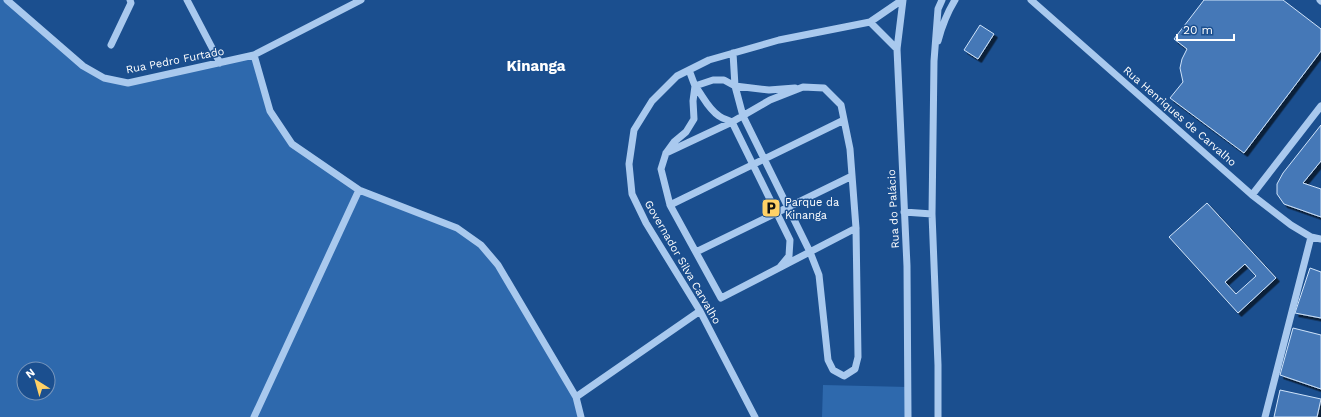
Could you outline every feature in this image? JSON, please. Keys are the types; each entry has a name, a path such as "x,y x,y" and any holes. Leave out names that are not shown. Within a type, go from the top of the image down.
{"street":[{"name":"Rua Pedro Furtado","path":"8,0 83,66 104,78 128,83 254,55 361,0"},
{"path":"111,45 131,3 130,0"},
{"path":"187,0 220,63"},
{"name":"Governador Silva Carvalho","path":"755,417 700,311 646,223 632,194 629,164 634,130 652,101 677,76 709,60 779,40 870,22 903,0"},
{"name":"Rua do Palácio","path":"903,0 897,49 907,266 908,417"},
{"path":"938,417 938,365 932,214 934,61 938,9 942,0"},
{"path":"934,61 941,27 955,0"},
{"name":"Rua Henriques de Carvalho","path":"1031,0 1252,195 1291,225 1311,237 1321,240"},
{"path":"870,22 897,49"},
{"path":"695,86 713,80 724,80 735,86 768,90 803,87 824,88 841,105 850,149 856,228 858,357 855,369 844,376 833,370 828,360 819,275 810,252 743,116 735,86 733,53"},
{"path":"254,55 270,111 292,144 359,190 457,228 481,244 498,265 576,397 582,417"},
{"path":"689,70 695,86 710,108 720,116 732,122 790,240 789,256 778,269"},
{"path":"695,86 693,101 694,119 686,132 674,142 666,153 661,169 670,206 721,298 856,228"},
{"path":"666,153 732,122 770,100 803,87"},
{"path":"1252,195 1321,106"},
{"path":"670,206 764,158 844,120"},
{"path":"696,252 852,176"},
{"path":"254,417 359,190"},
{"path":"904,212 932,214"},
{"path":"1265,417 1311,237"},
{"path":"576,397 700,311"}],"shaded area":[{"path":"0,0 7,0 83,65 104,78 128,83 254,55 270,111 292,144 359,190 457,228 481,245 498,265 576,397 581,417 0,417"},
{"path":"823,385 908,387 908,417 822,417"}],"building":[{"path":"1204,0 1283,0 1321,29 1321,51 1244,153 1170,98 1183,82 1180,68 1182,59 1187,49 1174,39"},
{"path":"980,25 994,34 978,59 964,50"},
{"path":"1321,125 1321,161 1303,183 1321,189 1321,217 1284,204 1277,194 1277,184 1283,173"},
{"path":"1207,203 1276,278 1238,313 1169,237","holes":["1245,264 1256,276 1236,294 1225,282"]},
{"path":"1310,268 1321,272 1321,318 1295,313"},
{"path":"1293,328 1321,335 1321,389 1280,375"},
{"path":"1280,390 1321,399 1317,417 1274,417"}],"place":[{"name":"Parque da Kinanga","path":"771,208"}],"district":[{"name":"Kinanga","path":"536,66"}]}
